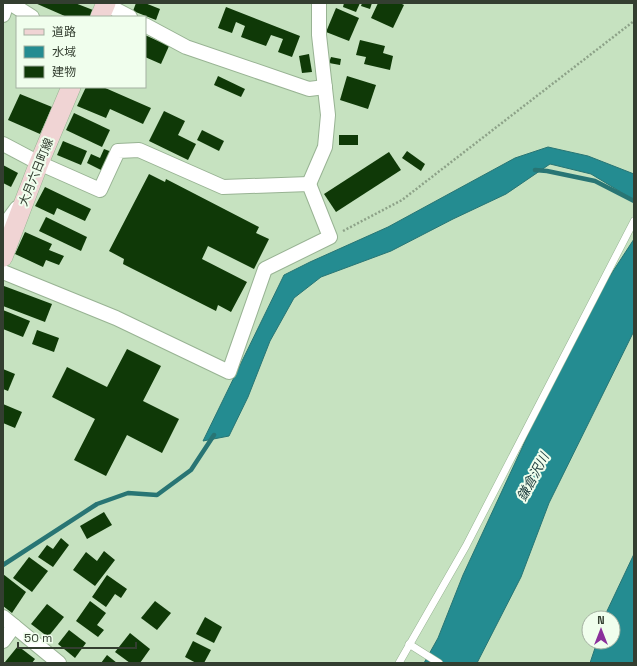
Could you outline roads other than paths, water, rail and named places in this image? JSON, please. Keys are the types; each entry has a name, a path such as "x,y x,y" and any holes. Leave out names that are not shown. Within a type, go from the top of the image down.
{"main road":[{"name":"大月六日町線","path":"3,257 39,163 71,88"}],"street":[{"path":"3,16 7,3"},
{"path":"10,3 30,16"},
{"path":"3,272 116,318 229,372 265,269 330,237 309,184 325,147 328,115 319,35 319,3"},
{"path":"104,8 127,16"},
{"path":"146,26 186,47 309,89 325,87"},
{"path":"3,144 39,163 100,190 118,151 139,150 223,187 309,184"},
{"path":"3,227 28,193"},
{"path":"3,617 59,663"},
{"path":"3,641 14,626"}],"lane":[{"path":"399,663 466,546 634,222"},
{"path":"410,644 439,663"}],"water":[{"path":"548,147 588,156 634,174 634,200 591,174 550,164 506,194 391,251 321,277 294,298 270,341 248,397 229,436 203,441 284,275 388,227 515,158"},
{"name":"鎌倉沢川","path":"634,239 634,331 549,503 521,577 477,663 424,663 438,638 463,575 522,448 572,334"},
{"path":"634,554 634,663 590,663 594,650 621,650 621,610 608,610"}],"waterway":[{"path":"535,170 595,181 634,201"},
{"path":"3,565 97,504 128,493 157,495 191,470 214,435"}]}
